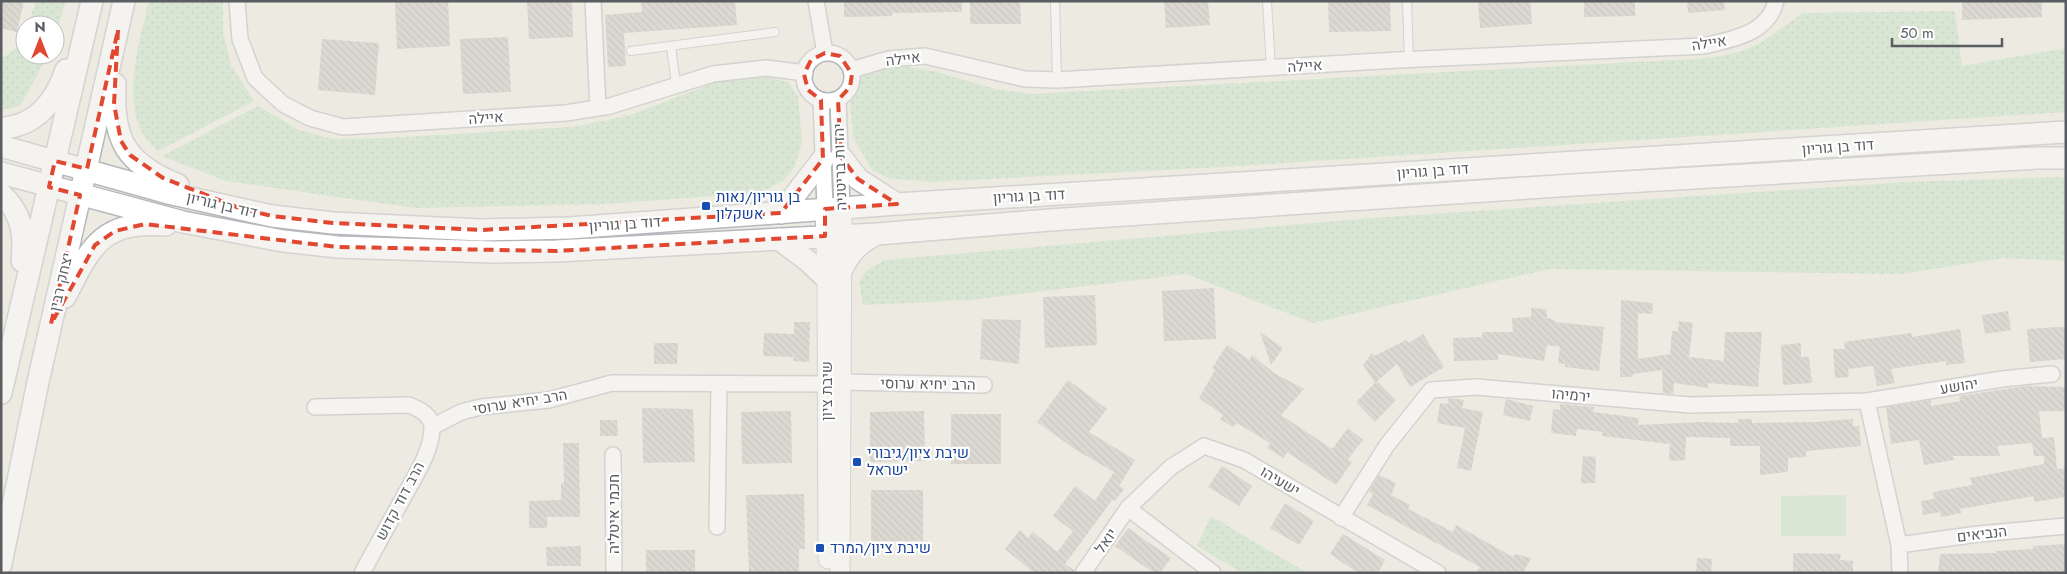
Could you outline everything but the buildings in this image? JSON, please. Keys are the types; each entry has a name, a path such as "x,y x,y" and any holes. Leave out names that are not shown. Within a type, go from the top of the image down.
{"main road":[{"path":"1,128 26,124 54,99 62,82 90,1"},
{"path":"1,393 90,1"},
{"name":"יצחק רבין","path":"1,564 51,324 124,1"},
{"path":"118,30 114,104 122,141 130,155 140,166 163,178 239,208"},
{"name":"דוד בן גוריון","path":"1,146 168,193 272,216 333,223 481,230 569,228 897,204 2066,132"},
{"path":"781,213 832,158 858,179 897,204"},
{"name":"דוד בן גוריון","path":"1,173 183,222 283,241 338,247 492,252 556,251 877,234 1050,220 1592,184 2066,158"},
{"path":"1,194 17,212 24,232 14,340"},
{"path":"51,324 86,257 95,245 108,234 126,227 145,224 204,228 283,241"},
{"path":"779,239 808,261 834,274 860,242 877,234"}],"street":[{"name":"איילה","path":"237,1 240,39 255,78 283,104 310,118 343,127 566,113 610,106 713,74 766,68 805,73"},
{"path":"594,1 598,108"},
{"path":"816,1 825,53"},
{"name":"איילה","path":"851,70 889,59 926,56 1025,79 1057,80 1409,60 1704,46 1735,39 1760,28 1774,10 1776,1"},
{"path":"825,53 840,56 846,61 851,70 852,81 850,87 847,93 838,99 828,101 813,96 805,82 805,73 811,60 825,53"},
{"name":"יהדות בריטניה","path":"834,236 832,158 838,99"},
{"name":"יהדות בריטניה","path":"821,100 832,158"},
{"name":"שיבת ציון","path":"834,236 834,383 840,573"},
{"name":"יהושע","path":"1867,402 2002,379 2052,374"},
{"name":"הרב יחיא ערוסי","path":"432,426 461,412 481,407 549,400 612,383 984,385"},
{"name":"שיבת ציון","path":"828,573 834,383"},
{"path":"717,528 719,384"},
{"name":"ירמיהו","path":"1341,518 1387,445 1431,390 1476,387 1690,405 1867,402"},
{"path":"1867,402 1899,545 1900,573"},
{"path":"315,407 409,405 420,409 429,418 432,426"},
{"name":"הרב דוד קדוש","path":"362,573 422,464 430,440 432,426"},
{"name":"ישעיהו","path":"1128,508 1171,467 1204,446 1244,460 1438,573"},
{"name":"חכמי איטליה","path":"613,455 614,573"},
{"path":"1128,508 1213,573"},
{"name":"יואל","path":"1083,573 1128,508"},
{"name":"הנביאים","path":"1899,545 1978,534 2066,526"}],"lane":[{"path":"1055,1 1057,80"},
{"path":"1267,1 1271,68"},
{"path":"1407,1 1409,60"},
{"path":"632,51 775,32"},
{"path":"671,46 676,84"}],"highlighted area":[{"path":"118,30 114,104 121,141 130,155 163,178 239,208 272,216 333,223 481,230 781,213 823,159 821,100 808,90 804,74 811,60 825,53 840,56 852,74 850,87 838,100 841,157 858,179 897,204 825,209 825,236 556,251 338,247 145,224 115,231 95,245 51,324 80,195 49,187 55,161 87,169"}],"green space":[{"path":"36,1 66,1 61,15 31,15"},
{"path":"149,1 223,1 223,33 231,65 254,101 158,151 143,134 137,119 134,103 135,68"},
{"path":"1955,11 1962,66 2066,48 2066,112 1224,167 930,182 889,178 872,170 854,139 850,105 856,77 875,69 901,66 934,71 995,89 1031,94 1694,59 1716,57 1742,51 1759,44 1803,13"},
{"path":"15,49 15,65 43,65 20,106 1,110 1,59"},
{"path":"766,77 788,82 798,96 802,142 795,166 783,181 766,190 743,194 603,204 415,208 226,181 162,156 258,106 299,130 333,139 388,138 573,127 631,115 721,80"},
{"path":"2066,177 2066,261 2004,258 1901,274 1549,269 1313,323 1186,274 970,300 863,305 859,282 867,270 885,260 1373,218 1908,182"},
{"path":"1846,495 1846,536 1781,536 1781,496"},
{"path":"1211,516 1307,573 1242,573 1197,546"}],"place":[{"name":"בן גוריון/נאות אשקלון","path":"706,206"},
{"name":"שיבת ציון/גיבורי ישראל","path":"857,462"},
{"name":"שיבת ציון/המרד","path":"820,548"}]}
